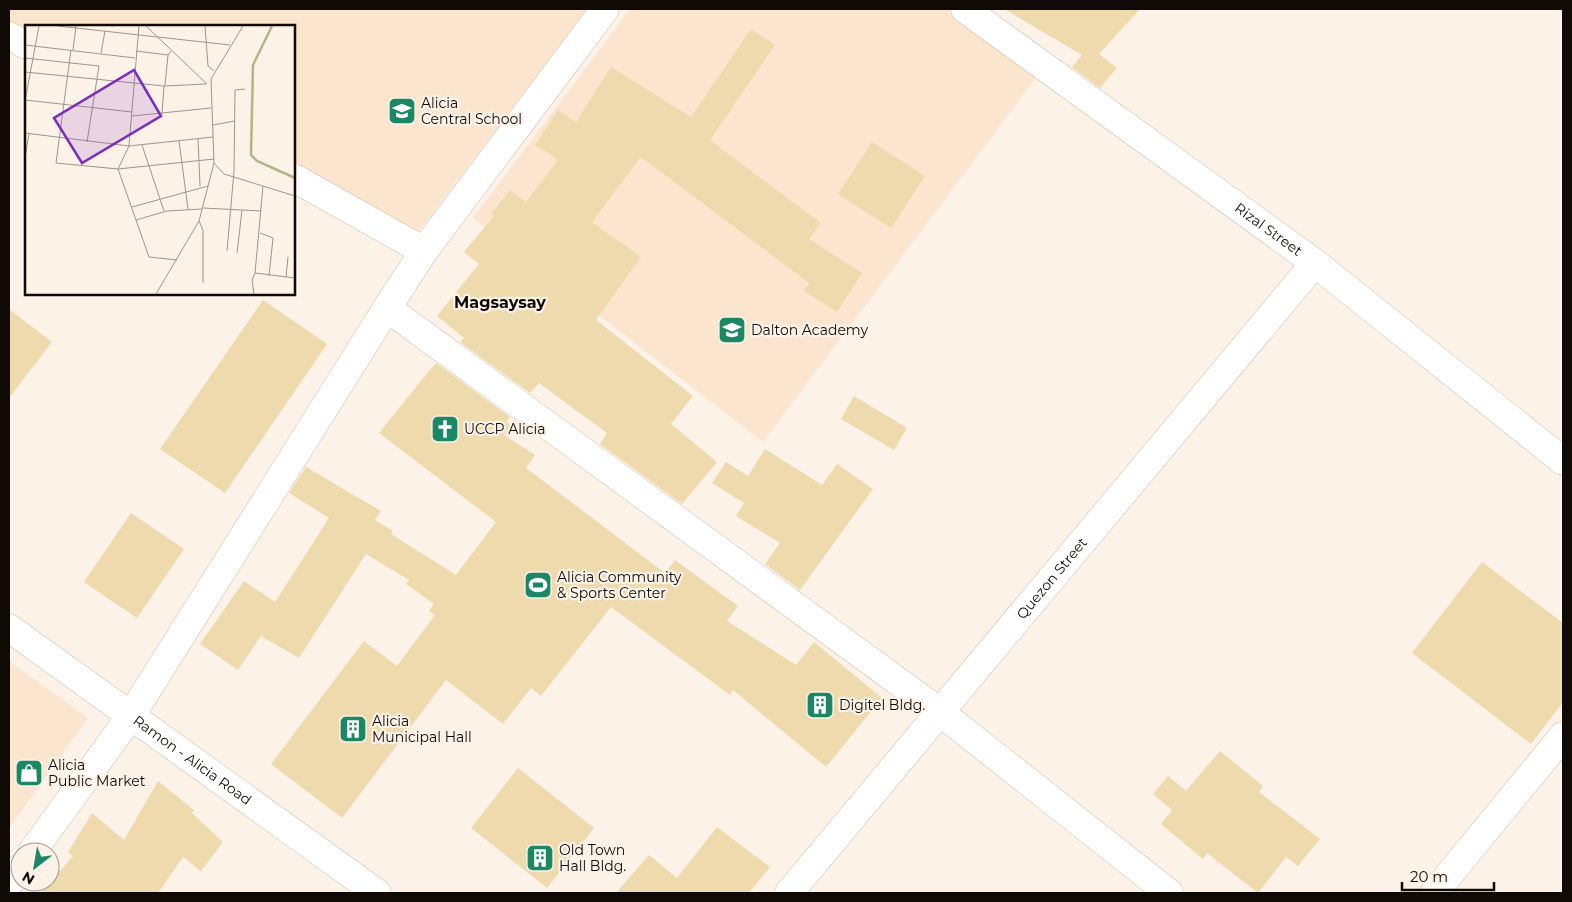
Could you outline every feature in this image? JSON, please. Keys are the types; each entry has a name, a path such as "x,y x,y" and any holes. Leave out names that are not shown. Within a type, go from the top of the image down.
{"street":[{"path":"39,842 130,717 386,308 424,251 605,9"},
{"name":"Rizal Street","path":"965,9 1315,263 1563,461"},
{"path":"9,36 25,44"},
{"path":"295,179 424,251"},
{"name":"Quezon Street","path":"789,893 1315,263"},
{"path":"386,308 940,712 1169,893"},
{"name":"Ramon - Alicia Road","path":"9,628 130,717 377,893"},
{"path":"1434,893 1563,736"}],"shaded area":[{"name":"Alicia Central School","path":"9,9 588,9 417,233 295,174 295,25 25,25 25,47 9,39"},
{"name":"Dalton Academy","path":"630,9 947,9 1038,75 763,442 473,218"},
{"name":"Alicia Public Market","path":"9,661 88,718 9,828"}],"building":[{"path":"1004,9 1140,9 1099,54 1117,68 1100,88 1072,67 1082,55"},
{"path":"751,29 775,45 710,140 821,223 809,239 862,273 837,312 804,291 809,283 641,157 592,222 641,257 596,320 693,396 671,424 717,462 682,504 600,444 607,433 539,383 530,393 460,342 464,338 437,316 479,264 464,252 494,216 491,214 510,190 526,202 558,160 535,145 558,110 576,122 611,67 691,117"},
{"path":"872,142 925,176 891,228 838,194"},
{"path":"263,300 327,344 225,493 160,449"},
{"path":"9,309 52,342 9,398"},
{"path":"436,363 510,417 506,422 511,425 504,435 535,455 526,468 665,573 675,560 738,606 727,621 796,665 814,642 882,698 826,767 733,690 730,695 611,607 541,696 531,688 503,724 446,680 342,818 271,764 364,641 397,666 435,615 429,611 434,604 406,584 409,580 366,554 299,658 261,636 238,670 200,644 244,581 275,602 329,518 289,493 306,467 381,511 375,520 393,531 391,534 456,575 496,522 379,433"},
{"path":"854,396 907,428 894,450 841,419"},
{"path":"765,449 822,485 837,464 873,489 800,590 765,564 780,543 736,516 744,503 712,483 726,462 748,476"},
{"path":"131,513 184,549 137,618 84,582"},
{"path":"1482,562 1563,623 1563,702 1531,744 1412,653"},
{"path":"1220,751 1263,786 1259,792 1320,839 1298,866 1286,857 1258,893 1207,853 1203,859 1161,824 1172,810 1153,794 1168,776 1186,791"},
{"name":"Old Town Hall Bldg.","path":"518,768 594,828 547,888 471,828"},
{"path":"158,781 194,810 192,813 223,842 201,871 183,857 158,893 41,893 60,892 60,871 73,856 68,852 92,813 124,840"},
{"path":"717,827 770,867 749,893 616,893 649,855 677,878"}],"place":[{"name":"Alicia Central School","path":"402,111"},
{"name":"Dalton Academy","path":"732,330"},
{"name":"UCCP Alicia","path":"445,429"},
{"name":"Alicia Community & Sports Center","path":"538,585"},
{"name":"Digitel Bldg.","path":"820,705"},
{"name":"Alicia Municipal Hall","path":"353,729"},
{"name":"Alicia Public Market","path":"29,773"},
{"name":"Old Town Hall Bldg.","path":"540,858"}],"district":[{"name":"Magsaysay","path":"500,302"}]}
